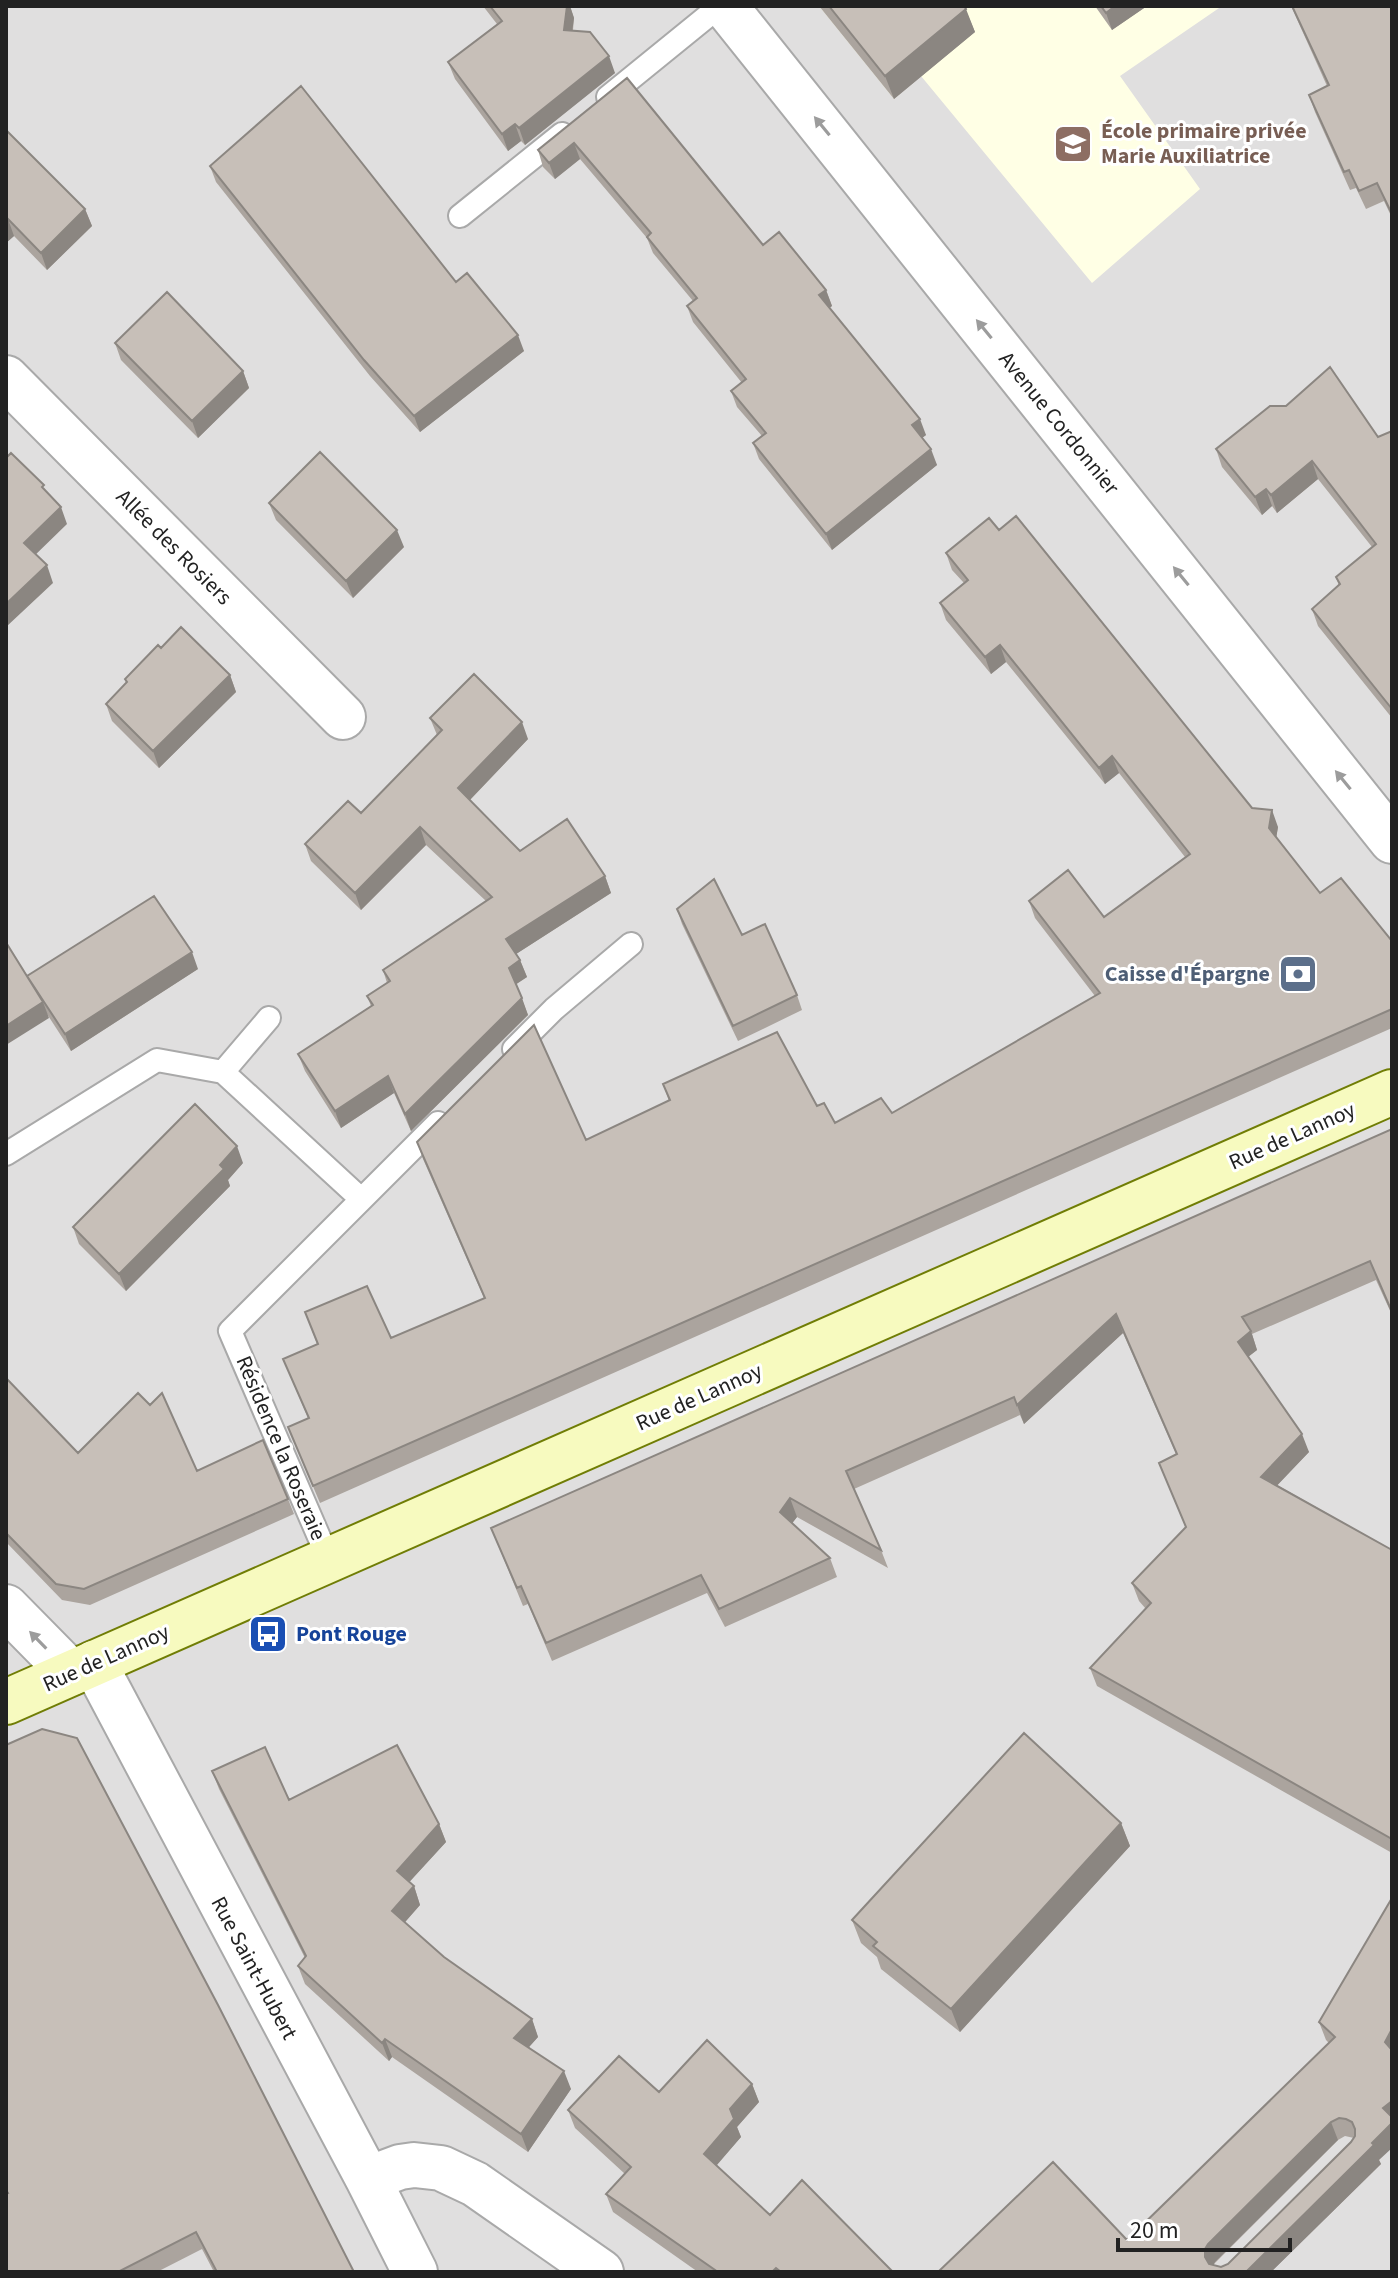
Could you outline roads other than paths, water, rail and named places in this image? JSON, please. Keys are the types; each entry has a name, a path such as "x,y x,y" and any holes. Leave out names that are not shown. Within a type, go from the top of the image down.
{"main road":[{"name":"Rue de Lannoy","path":"6,1702 1392,1092"}],"street":[{"name":"Avenue Cordonnier","path":"723,6 1392,841"},
{"name":"Allée des Rosiers","path":"6,378 343,717"},
{"name":"Rue Saint-Hubert","path":"6,1607 82,1668 368,2179 415,2272"},
{"path":"368,2179 400,2167 441,2168 475,2184 601,2272"}],"lane":[{"path":"460,216 723,6"},
{"path":"497,1065 554,1009 631,944"},
{"path":"223,1072 269,1018"},
{"path":"6,1154 157,1060 223,1072 361,1199"},
{"name":"Résidence la Roseraie","path":"329,1560 230,1331 452,1109"}],"place":[{"name":"École primaire privée Marie Auxiliatrice","path":"1073,144"},
{"name":"Caisse d'Épargne","path":"1298,974"},
{"name":"Pont Rouge","path":"268,1634"}]}
